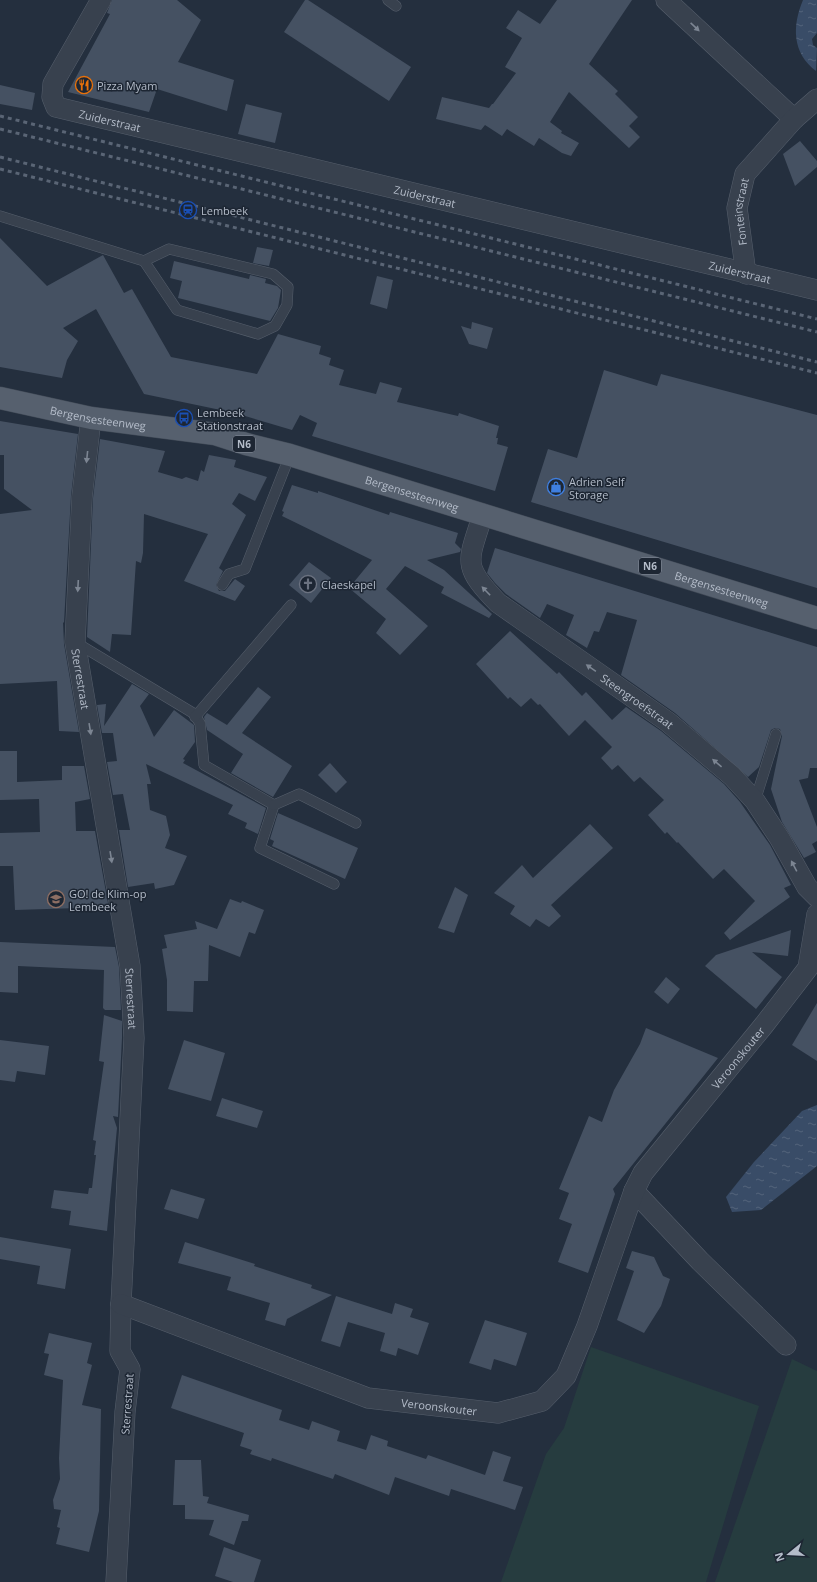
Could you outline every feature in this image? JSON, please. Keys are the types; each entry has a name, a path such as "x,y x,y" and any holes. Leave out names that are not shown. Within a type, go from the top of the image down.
{"main road":[{"name":"Bergensesteenweg","path":"0,398 91,418 215,434 246,444 290,455 817,618"}],"street":[{"name":"Zuiderstraat","path":"100,0 53,84 52,97 56,108 817,290"},
{"path":"666,0 794,119"},
{"name":"Fonteinstraat","path":"746,274 737,208 745,174 794,119 816,101"},
{"name":"Sterrestraat","path":"91,418 82,497 75,642 130,966 134,1038 120,1351 130,1369 125,1412 116,1582"},
{"name":"Steengroefstraat","path":"483,514 471,555 473,573 480,584 498,603 668,722 732,776 755,801 780,839 807,887 817,897"},
{"name":"Veroonskouter","path":"121,1304 368,1398 498,1413 542,1401 566,1376 587,1326 634,1190 643,1173 808,968 817,914"},
{"path":"634,1190 700,1261 786,1345"}],"lane":[{"path":"0,216 144,261 177,310 258,334 275,326 287,305 288,287 273,274 169,249 144,261"},
{"path":"222,585 229,574 245,569 290,455"},
{"path":"195,717 291,605"},
{"path":"75,642 193,713 200,724 204,765 274,805"},
{"path":"755,801 776,734"},
{"path":"334,884 260,848 274,805 299,794 356,823"}],"green space":[{"path":"591,1347 759,1406 706,1582 501,1582 546,1454 564,1428"},
{"path":"792,1359 817,1371 817,1582 715,1582"}],"water":[{"path":"803,0 817,0 817,33 812,39 813,45 817,48 816,71 802,56 796,38 797,20"},
{"path":"817,1105 817,1166 761,1210 732,1212 726,1197 754,1162 802,1111"}],"building":[{"path":"112,0 177,0 201,20 178,62 234,80 227,111 157,89 149,112 68,92 110,14 107,13"},
{"path":"305,0 308,0 411,67 389,101 284,32"},
{"path":"557,0 632,0 589,64 618,91 615,94 638,117 629,126 640,137 629,148 569,92 550,122 562,131 561,133 579,143 571,156 562,153 539,138 534,146 507,129 502,136 485,125 481,130 436,119 442,97 489,108 516,73 505,67 522,38 506,28 518,10 540,24"},
{"path":"0,85 35,93 32,110 0,104"},
{"path":"246,104 282,113 275,143 238,134"},
{"path":"800,141 817,161 817,167 795,186 783,154"},
{"path":"0,238 47,286 103,255 124,293 132,289 171,357 257,374 278,334 321,346 319,354 331,358 329,365 344,370 339,385 376,394 380,382 402,388 397,402 458,416 459,413 499,426 496,438 498,438 497,444 508,447 495,491 312,436 317,423 300,415 292,430 235,413 144,394 96,309 63,328 78,341 67,360 62,378 0,367"},
{"path":"257,247 273,250 269,266 253,263"},
{"path":"174,261 249,279 250,275 266,279 265,283 277,286 281,290 278,308 270,321 178,298 182,281 170,278"},
{"path":"377,276 393,280 387,309 370,304"},
{"path":"472,322 493,328 487,349 469,344 461,326 471,329"},
{"path":"604,370 657,386 661,374 817,415 817,588 531,502 548,449 577,458"},
{"path":"0,421 78,434 71,496 64,623 63,622 64,644 79,732 59,731 57,681 0,684 0,514 32,510 4,489 4,455 0,455"},
{"path":"100,439 165,451 158,472 182,479 186,477 198,481 201,470 204,472 209,455 236,460 234,467 267,477 255,501 239,493 232,504 246,515 219,568 223,571 216,585 219,591 225,591 235,579 245,586 235,601 184,581 208,534 144,514 143,553 141,563 136,561 131,635 112,634 110,652 87,637 93,498"},
{"path":"292,485 318,493 318,491 389,515 390,512 458,533 455,543 461,549 460,552 427,560 444,570 492,614 489,618 441,593 444,587 405,566 386,589 428,626 400,655 376,633 386,619 349,588 372,560 282,516 284,512 282,511"},
{"path":"495,548 817,647 817,768 810,768 808,778 799,780 817,827 817,841 812,844 816,852 804,858 782,822 771,789 782,736 780,729 775,728 771,730 759,767 748,777 675,713 621,675 637,620 607,612 599,632 594,631 587,648 566,635 574,615 547,604 540,618 506,594 495,583 487,573"},
{"name":"Claeskapel","path":"309,562 331,578 311,603 289,585"},
{"path":"510,631 557,674 559,672 582,696 586,692 612,720 626,707 661,731 724,784 740,802 770,845 791,885 784,888 790,897 730,940 724,933 755,901 724,869 713,879 678,842 677,843 667,832 665,834 648,815 664,800 640,777 634,782 618,765 612,770 601,758 612,747 585,720 569,736 540,704 538,705 531,698 521,707 510,697 508,699 476,664"},
{"path":"132,684 149,694 140,706 154,737 174,710 194,725 195,742 183,759 185,760 183,763 266,808 258,834 245,828 247,823 228,814 233,805 146,764 151,784 147,784 150,810 166,816 170,835 165,848 187,856 174,885 155,889 154,883 128,887 119,830 130,830 123,794 113,795 107,762 117,761 113,733 102,733 97,705 106,704 104,726"},
{"path":"258,687 271,697 242,733 292,766 273,797 231,773 243,754 207,730 204,717 207,713 227,725"},
{"path":"0,751 17,751 17,782 62,780 62,766 84,766 90,799 75,802 76,831 95,831 109,909 78,908 15,910 13,866 0,866 0,833 40,832 39,799 0,800"},
{"path":"330,763 347,782 336,793 318,775"},
{"path":"278,813 358,848 345,879 272,846 274,841 270,839"},
{"path":"590,824 613,848 551,905 561,916 549,927 536,919 530,927 510,914 515,906 494,893 522,865 533,878"},
{"path":"455,887 468,895 454,933 438,928"},
{"path":"230,899 241,903 242,901 264,910 255,934 249,932 240,957 209,945 208,981 194,981 193,1012 167,1011 167,980 162,949 167,948 164,935 197,929 195,921 217,929"},
{"path":"791,930 788,956 752,952 782,977 756,1009 705,966 716,955"},
{"path":"0,942 115,947 119,967 121,1010 105,1010 103,1008 104,970 18,966 18,993 0,992"},
{"path":"666,977 680,989 668,1004 654,992"},
{"path":"817,1003 817,1061 792,1045"},
{"path":"104,1015 122,1021 118,1117 113,1116 117,1128 107,1231 69,1225 71,1211 51,1208 54,1190 88,1194 89,1188 92,1188 96,1155 94,1155 96,1141 93,1140 104,1062 99,1061"},
{"path":"646,1028 718,1058 613,1189 615,1194 588,1273 558,1262 572,1224 559,1219 569,1193 559,1189 589,1116 602,1122 614,1090 640,1044"},
{"path":"0,1040 49,1046 45,1075 17,1071 15,1082 0,1080"},
{"path":"184,1040 225,1053 211,1101 168,1089"},
{"path":"222,1098 263,1111 257,1128 216,1116"},
{"path":"171,1189 205,1199 198,1219 164,1209"},
{"path":"0,1237 71,1249 65,1289 37,1284 40,1266 0,1259"},
{"path":"185,1242 255,1264 254,1266 312,1285 311,1288 332,1295 287,1319 285,1326 265,1320 270,1303 227,1290 231,1277 178,1263"},
{"path":"632,1251 654,1257 663,1276 670,1279 661,1306 644,1333 617,1320 634,1271 626,1268"},
{"path":"336,1296 392,1314 395,1303 413,1309 410,1317 429,1323 418,1355 398,1348 396,1356 380,1351 385,1333 348,1322 340,1347 321,1341"},
{"path":"485,1320 527,1333 516,1366 494,1359 491,1370 469,1363"},
{"path":"49,1333 92,1343 87,1363 92,1365 82,1405 101,1409 99,1511 89,1552 56,1544 60,1528 57,1527 61,1510 54,1509 53,1500 60,1479 59,1458 63,1380 44,1375 49,1354 44,1353"},
{"path":"182,1375 282,1410 279,1420 309,1430 312,1421 340,1431 337,1441 366,1450 371,1435 388,1441 387,1446 426,1459 428,1455 485,1475 493,1451 511,1457 503,1481 523,1487 515,1510 451,1489 449,1496 395,1477 389,1495 335,1474 333,1479 272,1458 271,1461 250,1454 252,1450 240,1446 244,1433 171,1408"},
{"path":"175,1460 201,1460 203,1496 209,1497 207,1503 249,1515 248,1521 242,1521 234,1545 209,1535 214,1520 185,1519 185,1505 173,1505"},
{"path":"224,1547 261,1560 254,1582 233,1582 215,1576"}],"railway":[{"path":"0,116 817,319"},
{"path":"0,129 817,332"},
{"path":"0,157 817,362"},
{"path":"0,169 817,373"}],"place":[{"name":"Pizza Myam","path":"84,85"},
{"name":"Lembeek","path":"188,210"},
{"name":"Lembeek Stationstraat","path":"184,418"},
{"name":"Adrien Self Storage","path":"556,487"},
{"name":"Claeskapel","path":"308,584"},
{"name":"GO! de Klim-op Lembeek","path":"56,899"}]}
